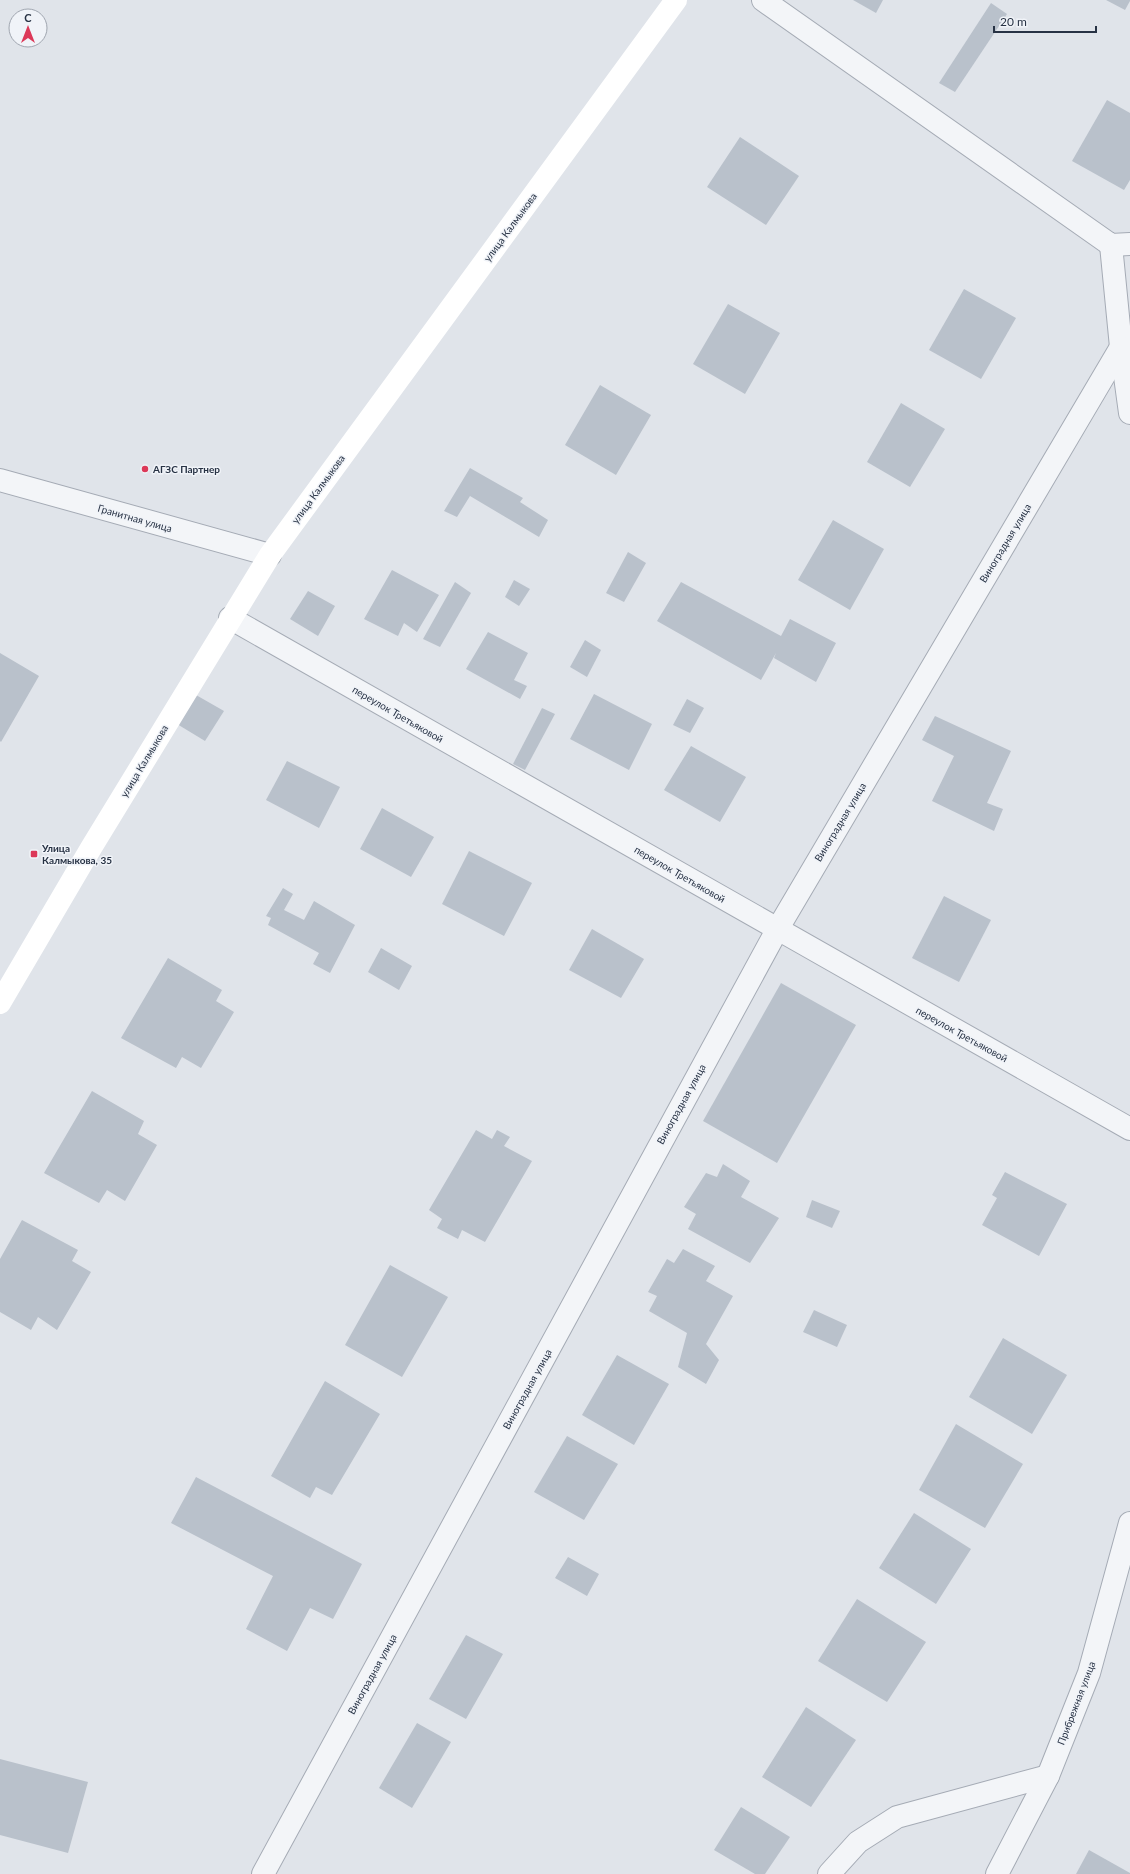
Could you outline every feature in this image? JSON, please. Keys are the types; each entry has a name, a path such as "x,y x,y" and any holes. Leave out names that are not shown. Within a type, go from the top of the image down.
{"main road":[{"name":"улица Калмыкова","path":"0,1003 230,618 270,555 676,0"}],"street":[{"path":"763,0 1120,244 1120,347 1130,413"},
{"name":"Виноградная улица","path":"263,1874 776,930 1120,347"},
{"name":"Гранитная улица","path":"0,480 270,555"},
{"name":"переулок Третьяковой","path":"230,618 776,930 1130,1129"},
{"name":"Прибрежная улица","path":"997,1874 1048,1776 1089,1673 1130,1523"},
{"path":"829,1874 858,1842 897,1817 1048,1776"}],"building":[{"path":"853,0 883,0 876,13"},
{"path":"1106,0 1130,0 1130,1 1125,10"},
{"path":"991,3 1007,14 955,92 939,83"},
{"path":"1107,100 1130,113 1130,180 1124,190 1072,161"},
{"path":"740,137 799,176 766,225 707,187"},
{"path":"964,289 1016,318 981,379 929,350"},
{"path":"728,304 780,333 745,394 693,364"},
{"path":"600,385 651,415 616,475 565,445"},
{"path":"901,403 945,429 910,487 867,462"},
{"path":"470,468 523,498 520,502 548,520 539,537 470,496 457,517 444,511"},
{"path":"833,520 884,549 850,610 798,580"},
{"path":"628,552 646,563 624,602 606,593"},
{"path":"392,570 439,595 417,632 404,623 398,636 364,619"},
{"path":"514,580 530,589 519,606 505,597"},
{"path":"455,582 471,593 440,647 423,639"},
{"path":"681,582 781,636 790,619 836,643 816,682 774,658 776,653 761,680 657,621"},
{"path":"308,591 335,606 318,636 290,619"},
{"path":"488,632 528,653 514,680 527,686 520,699 466,669"},
{"path":"585,640 601,650 587,677 570,667"},
{"path":"0,653 39,676 1,742 0,741"},
{"path":"594,694 652,724 629,770 570,739"},
{"path":"196,695 224,711 205,741 177,724"},
{"path":"687,699 704,708 690,733 673,725"},
{"path":"542,708 555,714 525,770 513,764"},
{"path":"935,716 1011,751 987,803 1003,809 994,831 932,801 954,756 922,740"},
{"path":"691,746 746,777 720,822 664,790"},
{"path":"287,761 340,787 319,828 266,800"},
{"path":"382,808 434,837 411,877 360,849"},
{"path":"469,851 532,883 504,936 442,904"},
{"path":"283,888 293,894 284,910 304,920 314,901 355,925 330,973 313,964 319,953 268,925 271,918 266,916"},
{"path":"944,896 991,920 959,982 912,958"},
{"path":"592,929 644,959 621,998 569,970"},
{"path":"381,948 412,966 399,990 368,972"},
{"path":"168,958 222,990 216,1001 234,1012 201,1068 182,1057 176,1068 121,1038"},
{"path":"781,983 856,1025 777,1163 703,1121"},
{"path":"92,1091 144,1121 138,1134 157,1145 125,1201 107,1190 99,1203 44,1173"},
{"path":"476,1130 492,1139 497,1130 510,1137 504,1146 532,1161 485,1242 462,1230 458,1239 437,1228 442,1219 429,1210"},
{"path":"723,1164 750,1181 741,1197 779,1218 750,1263 688,1229 696,1214 684,1207 706,1173 717,1177"},
{"path":"1005,1172 1067,1204 1039,1256 982,1225 997,1198 992,1195"},
{"path":"812,1200 840,1211 832,1228 806,1217"},
{"path":"22,1220 78,1250 72,1261 91,1272 57,1330 38,1317 31,1330 0,1312 0,1259"},
{"path":"683,1249 715,1266 706,1281 733,1296 706,1344 719,1360 706,1384 678,1367 687,1333 649,1311 657,1296 648,1292 667,1259 674,1263"},
{"path":"390,1265 448,1297 402,1377 345,1345"},
{"path":"814,1310 847,1325 837,1347 803,1332"},
{"path":"1003,1338 1067,1375 1032,1434 969,1397"},
{"path":"617,1355 669,1384 634,1445 582,1415"},
{"path":"325,1381 380,1414 332,1495 316,1487 310,1498 271,1476"},
{"path":"956,1424 1023,1464 985,1528 919,1490"},
{"path":"567,1436 618,1464 584,1520 534,1492"},
{"path":"196,1477 362,1564 333,1619 310,1608 287,1651 246,1629 273,1576 171,1523"},
{"path":"914,1513 971,1549 936,1604 879,1568"},
{"path":"568,1557 599,1574 587,1596 555,1578"},
{"path":"857,1599 926,1642 887,1702 818,1661"},
{"path":"466,1635 503,1654 466,1719 429,1699"},
{"path":"806,1707 856,1740 811,1807 762,1777"},
{"path":"417,1723 451,1742 412,1808 379,1788"},
{"path":"0,1759 88,1782 68,1853 0,1835"},
{"path":"741,1807 790,1837 765,1874 755,1874 714,1850"},
{"path":"1089,1850 1130,1873 1130,1874 1076,1874"}],"place":[{"name":"АГЗС Партнер","path":"145,469"},
{"name":"Улица Калмыкова, 35","path":"34,854"}]}
